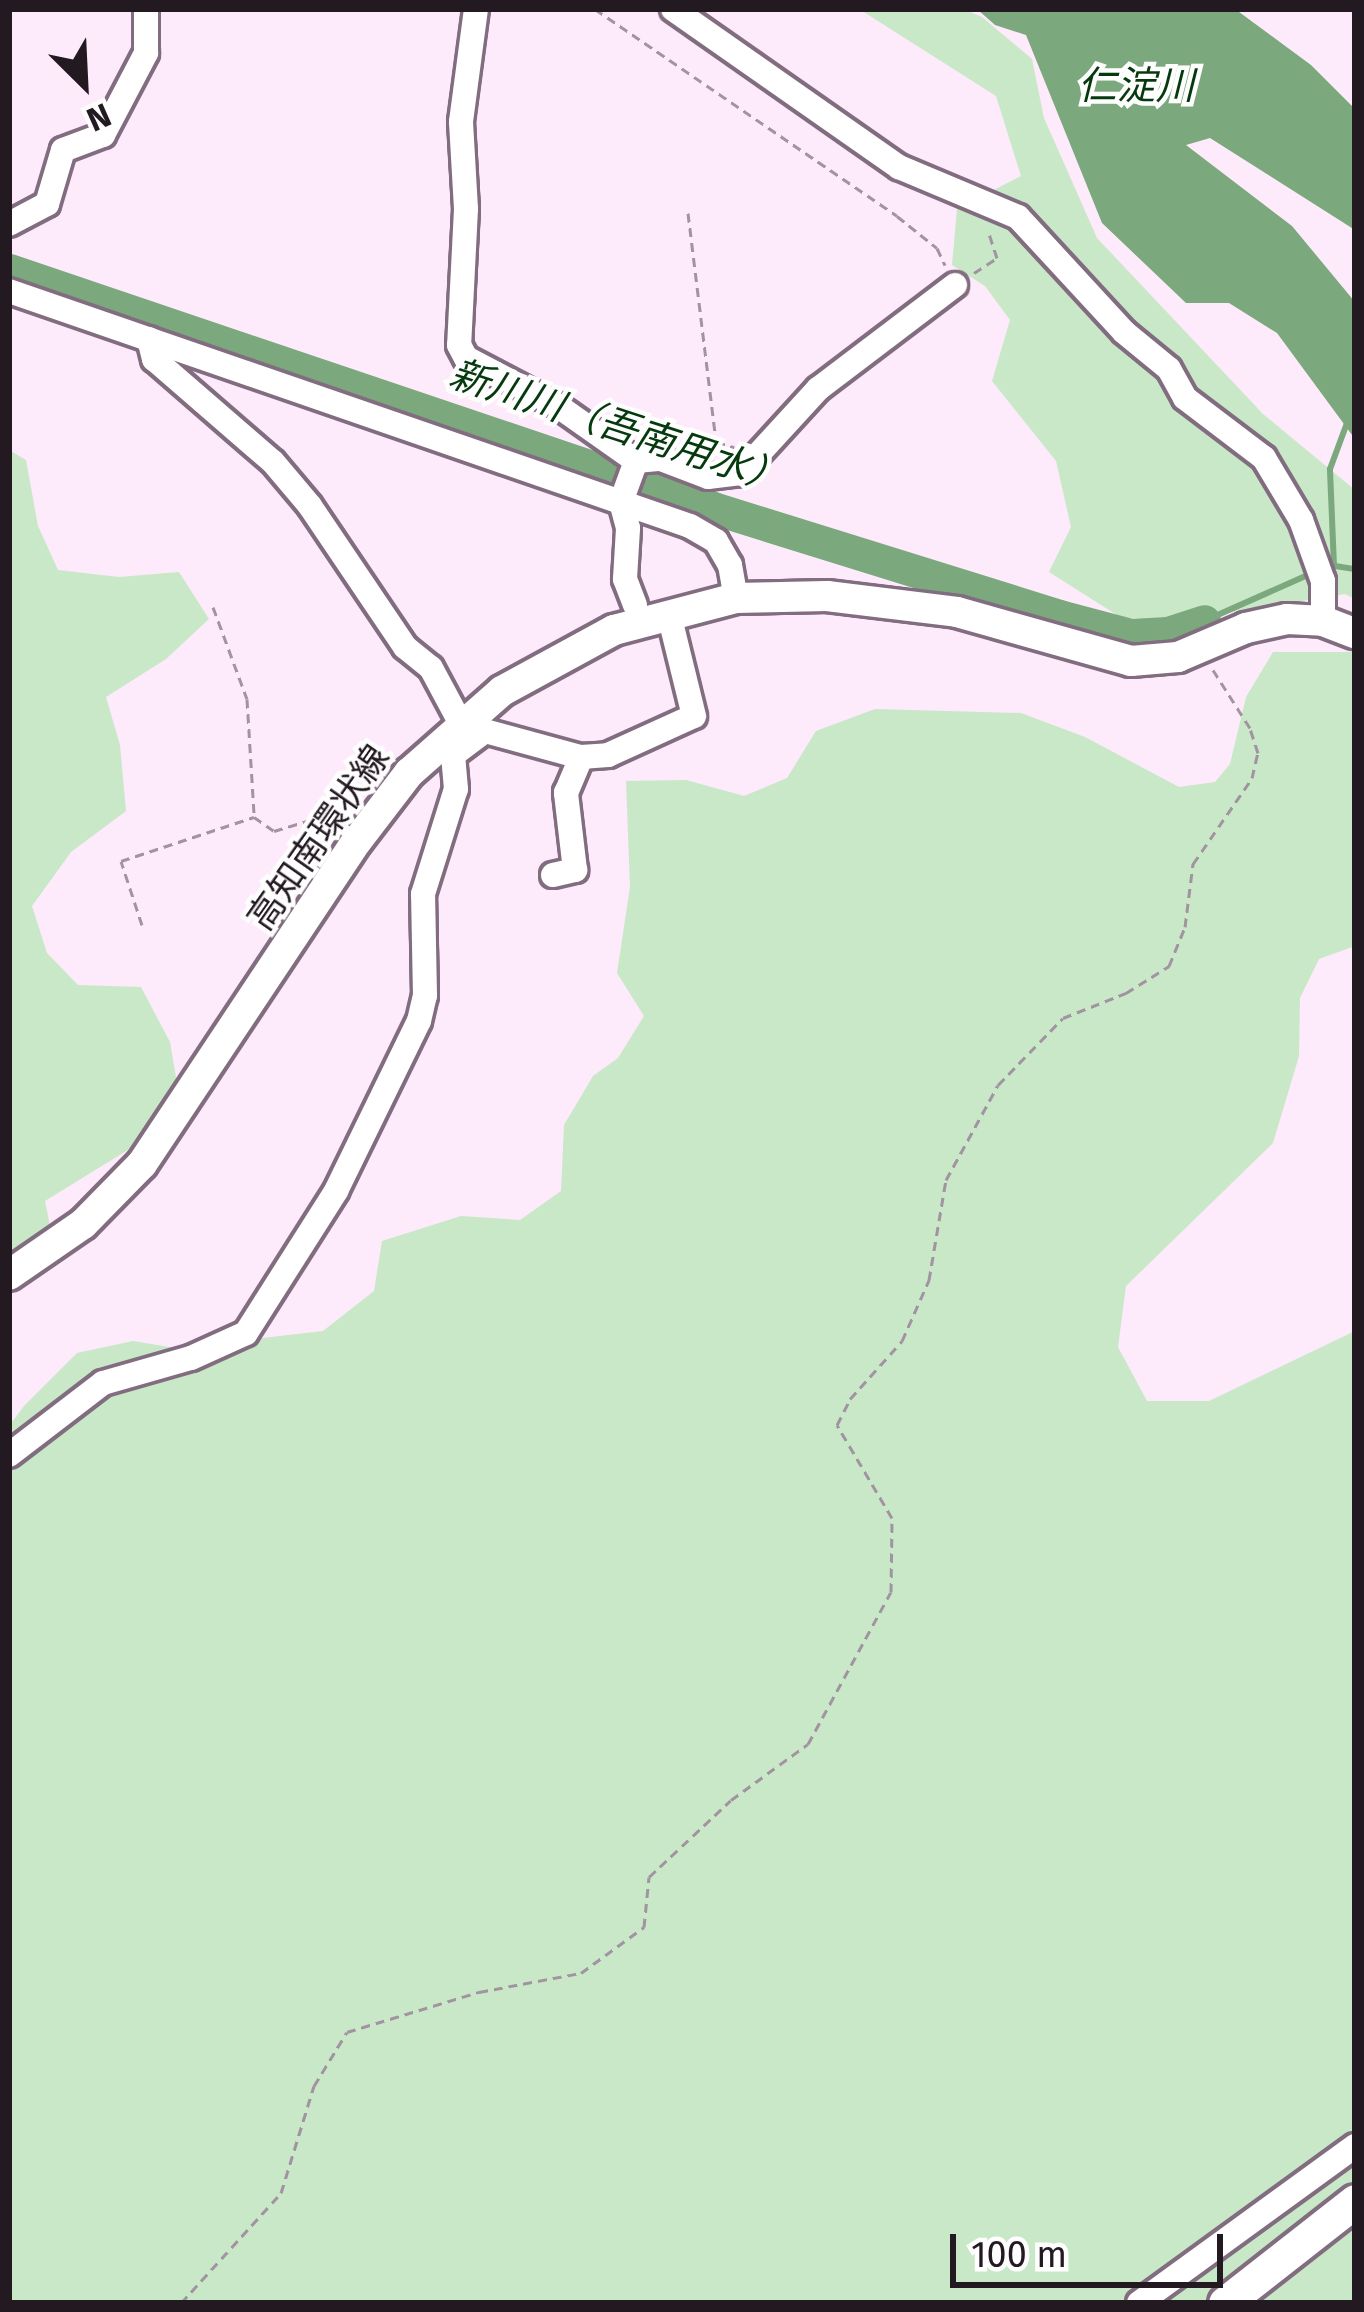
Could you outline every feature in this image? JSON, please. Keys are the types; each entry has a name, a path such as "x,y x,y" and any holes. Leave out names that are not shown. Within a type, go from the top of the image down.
{"highway":[{"path":"1225,2303 1355,2201"}],"main road":[{"name":"高知南環状線","path":"9,1275 83,1224 142,1164 357,841 409,773 550,661 614,631 736,598 884,600 957,612 1131,661 1178,657 1287,619 1322,621 1355,633"}],"street":[{"path":"9,224 47,204 63,150 103,135 146,53 146,9"},
{"path":"476,9 461,122 466,208 459,345 466,358 558,406 629,481 716,541 730,565 736,598"},
{"path":"673,9 898,167 1018,217 1124,332 1169,369 1186,398 1264,458 1308,540 1327,602 1322,621"},
{"path":"635,605 625,579 629,481 649,457 708,477 741,472 818,389 955,285"},
{"path":"9,292 149,339 629,481"},
{"path":"149,339 154,359 273,462 310,506 405,647 431,668 464,733"},
{"path":"464,733 485,731 581,758 608,754 694,716 669,614"},
{"path":"9,1455 103,1382 223,1346 246,1333 270,1303 382,1105 419,1021 425,996 422,894 456,789 453,755 464,733"},
{"path":"553,875 574,870 566,793 581,758"},
{"path":"1139,2303 1355,2146"}],"path":[{"path":"596,9 897,216 937,248 955,285 997,257"},
{"path":"688,213 716,442 759,454"},
{"path":"213,607 248,699 254,817"},
{"path":"181,2303 281,2193 314,2086 347,2032 479,1992 581,1973 644,1927 649,1877 731,1800 808,1744 891,1592 892,1518 837,1425 850,1399 902,1342 929,1280 946,1180 998,1084 1063,1018 1126,993 1168,966 1185,927 1193,864 1252,778 1258,753 1250,728 1199,648"},
{"path":"254,817 274,831 357,805"},
{"path":"142,925 121,861 254,817"}],"shaded area":[{"path":"859,9 963,9 982,17 1032,59 1044,118 1097,238 1263,414 1355,490 1355,599 1345,594 1172,622 1120,617 1049,572 1071,527 1056,461 992,381 1010,320 985,286 952,265 957,209 1021,176 996,96"},
{"path":"9,450 26,460 38,526 58,570 119,577 179,572 209,619 166,659 106,697 120,745 126,811 71,852 32,906 47,953 78,985 141,987 170,1042 179,1095 131,1148 45,1201 51,1231 9,1264"},
{"path":"1273,652 1355,652 1355,946 1319,959 1300,998 1299,1056 1273,1143 1126,1286 1118,1347 1147,1401 1209,1401 1355,1331 1355,2303 9,2303 9,1426 24,1406 77,1353 133,1341 175,1348 323,1331 374,1291 382,1241 461,1216 520,1220 561,1191 564,1125 593,1076 618,1058 644,1016 617,973 630,887 626,781 686,780 744,796 787,778 816,731 875,709 1021,713 1085,737 1179,787 1215,782 1230,764 1246,697"}],"water":[{"name":"仁淀川","path":"977,9 1235,9 1311,65 1355,109 1355,230 1210,138 1186,145 1292,226 1355,302 1355,439 1277,333 1229,303 1186,303 1102,223 1026,35 995,25"}],"waterway":[{"name":"新川川（吾南用水）","path":"9,270 713,508 1059,616 1131,635 1168,633 1204,621"},
{"path":"1334,566 1330,469 1347,423"},
{"path":"1335,566 1355,569"},
{"path":"1204,621 1310,574"}]}
